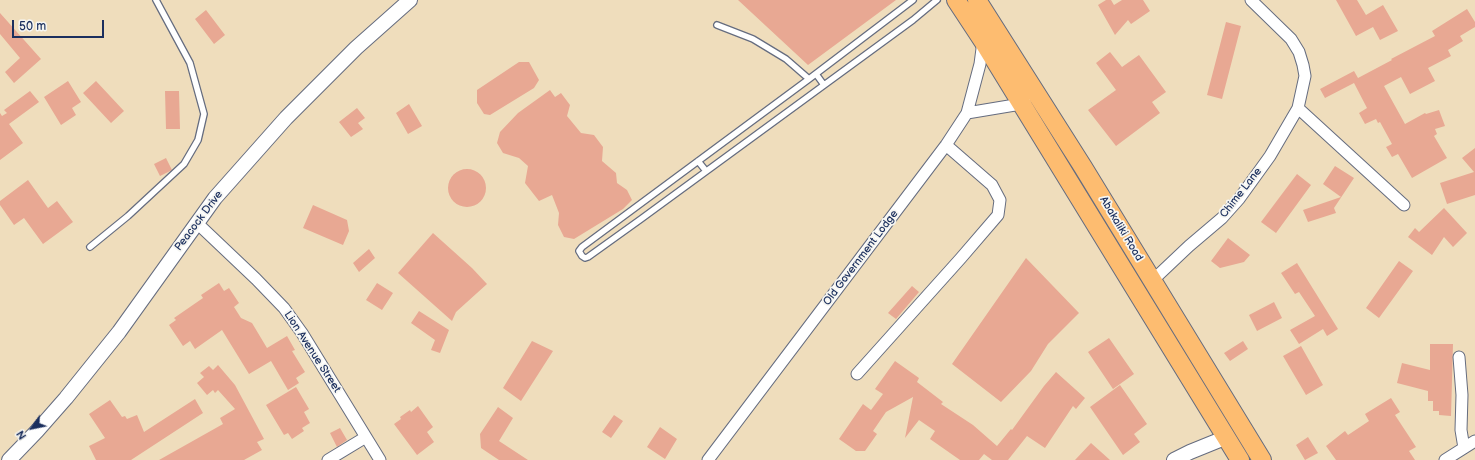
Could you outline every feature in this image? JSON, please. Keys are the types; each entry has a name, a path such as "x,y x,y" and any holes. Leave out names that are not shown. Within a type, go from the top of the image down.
{"main road":[{"name":"Abakaliki Road","path":"956,0 983,41 1240,460"},
{"name":"Abakaliki Road","path":"978,0 1262,460"}],"street":[{"name":"Peacock Drive","path":"9,460 66,398 114,338 215,198 286,118 356,48 410,0"},
{"name":"Chime Lane","path":"1152,281 1189,246 1222,218 1239,199 1270,156 1298,108 1305,76 1304,65 1299,52 1291,39 1251,0"},
{"path":"983,41 998,31"},
{"name":"Old Government Lodge","path":"708,460 946,145 967,113 980,64 983,41"},
{"path":"967,113 1021,104 1038,95"},
{"path":"1298,108 1404,205"},
{"path":"856,374 998,215 1000,200 992,185 946,145"},
{"name":"Lion Avenue Street","path":"197,223 284,308 302,333 380,460"},
{"path":"1459,356 1464,448"},
{"path":"328,460 366,437"},
{"path":"1174,460 1227,437"},
{"path":"1444,460 1475,441"}],"lane":[{"path":"90,247 128,216 184,164 198,140 204,114 190,63 156,0"},
{"path":"913,0 816,74 582,247 579,251 582,256 585,258 588,257 824,86 938,0"},
{"path":"717,25 753,39 786,59 809,79"},
{"path":"816,74 824,86"},
{"path":"698,161 706,171"}],"building":[{"path":"738,0 896,0 808,65"},
{"path":"1106,0 1111,0 1114,5 1122,0 1143,0 1150,11 1131,24 1128,20 1115,35 1098,5"},
{"path":"1336,0 1357,0 1366,15 1383,5 1398,31 1380,40 1373,27 1356,36"},
{"path":"1467,9 1475,22 1475,27 1460,36 1463,41 1448,50 1451,56 1428,68 1435,81 1410,94 1401,77 1384,86 1405,124 1425,113 1439,110 1445,126 1435,129 1437,134 1434,136 1447,158 1412,178 1398,154 1392,157 1386,147 1392,144 1380,122 1378,123 1376,119 1365,124 1359,113 1367,108 1354,83 1325,98 1320,89 1354,71 1358,78 1392,60 1391,59 1435,36 1432,31"},
{"path":"206,10 225,35 214,44 195,19"},
{"path":"0,13 41,59 14,83 5,72 20,58 0,34"},
{"path":"1226,22 1241,26 1222,99 1207,95"},
{"path":"1110,52 1122,67 1139,55 1166,92 1152,102 1160,113 1116,146 1088,110 1116,90 1096,63"},
{"path":"519,62 529,62 539,80 534,88 490,115 484,114 477,103 477,90"},
{"path":"68,81 81,102 72,108 76,115 61,125 44,97"},
{"path":"96,81 124,111 111,123 83,93"},
{"path":"550,90 555,97 561,93 570,105 567,116 581,133 594,135 603,147 602,161 616,173 617,183 627,190 632,200 623,209 574,239 564,237 558,225 559,213 552,195 539,201 525,183 528,166 519,158 503,153 497,143 500,132 518,113"},
{"path":"30,91 39,102 9,124 23,143 0,160 0,113 2,116 7,113 4,110"},
{"path":"165,91 179,91 180,129 166,129"},
{"path":"409,104 422,126 408,134 396,113"},
{"path":"357,108 365,118 358,123 363,129 351,137 339,122"},
{"path":"1475,148 1475,195 1447,204 1440,183 1474,172 1462,158"},
{"path":"166,158 172,170 160,176 154,164"},
{"path":"1335,166 1354,178 1334,208 1336,213 1308,222 1303,210 1341,197 1323,184"},
{"path":"463,169 471,169 481,174 485,181 485,195 481,202 471,207 463,207 453,202 451,199 448,192 448,184 453,174 456,172"},
{"path":"1297,174 1311,185 1276,233 1261,222"},
{"path":"28,180 48,208 57,201 73,222 43,244 24,218 14,225 0,205 0,201"},
{"path":"313,205 347,220 349,231 343,245 303,228"},
{"path":"1444,208 1467,233 1453,247 1444,237 1432,255 1408,237 1415,228 1419,232"},
{"path":"433,233 472,268 487,284 456,312 452,321 398,273"},
{"path":"1228,238 1250,255 1244,262 1220,268 1211,261"},
{"path":"369,249 375,258 359,272 353,263"},
{"path":"1026,258 1079,313 1048,344 1031,371 1001,402 952,364"},
{"path":"1399,261 1413,271 1379,318 1366,308"},
{"path":"1297,263 1338,329 1327,336 1323,329 1299,344 1290,330 1315,316 1299,292 1295,294 1281,273"},
{"path":"219,283 224,291 229,288 239,303 234,307 241,318 252,323 267,348 287,336 295,350 292,351 305,372 296,378 299,383 288,390 271,361 249,374 222,330 195,349 190,341 183,346 169,325 176,320 174,318 203,298 201,295"},
{"path":"377,283 393,293 382,310 366,300"},
{"path":"912,286 919,292 896,319 888,313"},
{"path":"1274,302 1282,318 1257,331 1249,315"},
{"path":"419,311 449,330 440,353 431,350 435,340 411,323"},
{"path":"1109,338 1134,374 1113,389 1088,352"},
{"path":"532,341 553,351 521,401 503,388"},
{"path":"1243,341 1248,349 1230,361 1224,353"},
{"path":"1430,344 1453,344 1451,416 1439,415 1439,411 1433,411 1433,401 1428,401 1428,391 1397,383 1402,363 1430,370"},
{"path":"1301,346 1323,385 1306,395 1283,356"},
{"path":"895,361 919,378 917,382 943,402 941,404 973,425 997,446 1011,429 1012,430 1056,372 1085,398 1076,409 1073,406 1045,448 1027,436 1008,460 992,460 984,454 979,460 960,460 930,439 935,431 919,420 905,438 913,397 886,412 873,431 877,434 865,451 856,451 839,439 863,404 871,410 883,394 875,389"},
{"path":"218,365 235,385 264,439 257,442 262,450 244,460 159,460 223,424 220,418 235,409 218,390 215,393 213,390 207,395 197,383 204,377 200,373 209,366 213,370"},
{"path":"1120,385 1147,424 1134,434 1140,442 1123,455 1090,407"},
{"path":"296,387 309,409 304,412 310,423 302,428 304,431 292,439 288,433 284,435 266,405"},
{"path":"1391,398 1400,412 1395,415 1416,447 1409,451 1415,460 1336,460 1326,446 1345,431 1348,435 1369,421 1365,414"},
{"path":"195,399 203,413 131,460 96,460 89,446 105,438 89,414 110,400 122,417 125,416 127,419 137,415 144,432"},
{"path":"418,406 433,427 427,432 434,442 417,455 394,424 401,419 400,417 410,410 411,412"},
{"path":"498,407 513,418 499,441 528,460 499,460 481,448 480,434"},
{"path":"614,415 623,421 611,438 602,432"},
{"path":"660,427 677,439 665,459 647,447"},
{"path":"340,428 347,440 337,447 330,433"},
{"path":"1308,437 1318,453 1305,460 1296,445"},
{"path":"1091,443 1110,460 1075,460"}]}
